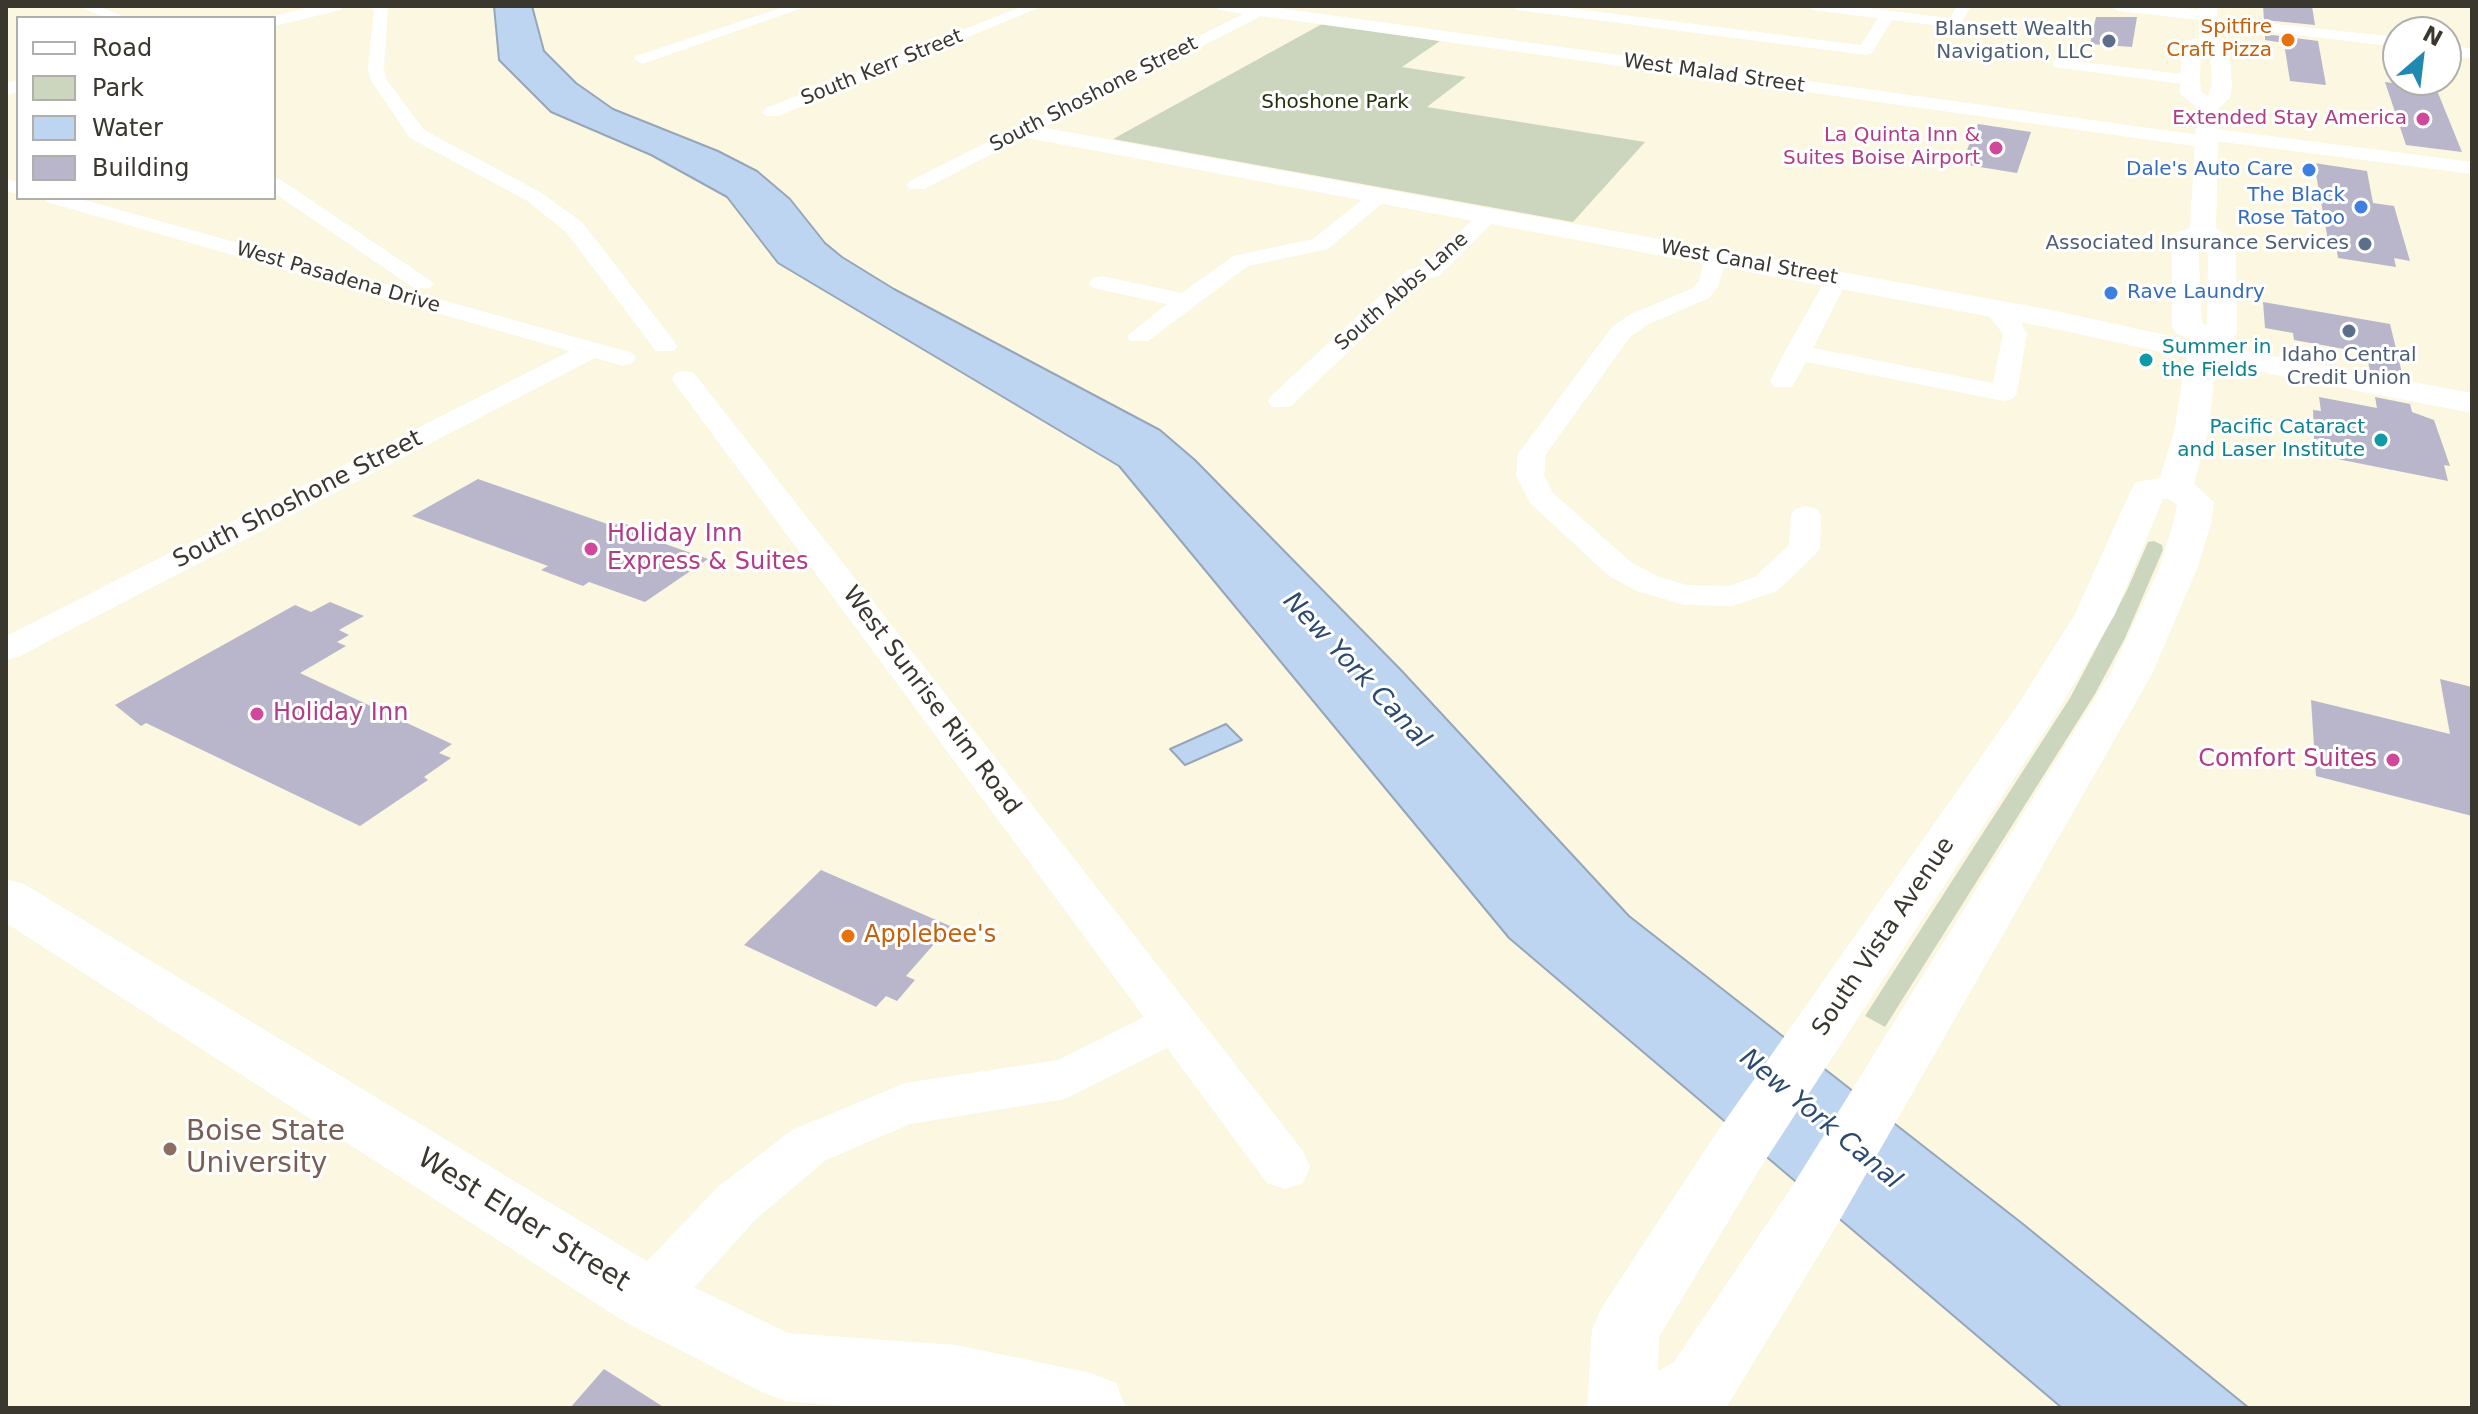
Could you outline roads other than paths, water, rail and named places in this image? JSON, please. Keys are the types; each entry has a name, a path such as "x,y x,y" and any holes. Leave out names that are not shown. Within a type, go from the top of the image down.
{"main road":[{"path":"276,21 335,6"},
{"path":"2118,6 2208,14 2208,43"},
{"path":"2208,43 2219,48 2222,85 2219,98 2208,105 2191,94 2192,45 2208,43"},
{"path":"1662,1408 1699,1387 1815,1205 2131,674 2178,569 2196,502 2175,487 2191,432 2204,344 2222,333 2222,258 2219,240 2203,232 2208,105"},
{"name":"West Canal Street","path":"1024,131 2204,344 2472,403"},
{"name":"South Vista Avenue","path":"1622,1408 1626,1330 1738,1151 2036,711 2095,614 2149,490 2175,487"},
{"name":"West Elder Street","path":"6,898 648,1299 784,1367 956,1380 1091,1408"}],"street":[{"path":"85,6 114,16"},
{"path":"377,6 381,10 376,68 378,79 417,134 533,196 574,227 665,346"},
{"path":"642,59 801,6"},
{"name":"South Kerr Street","path":"772,112 1036,6"},
{"name":"West Malad Street","path":"1220,6 1266,9 1553,52 2208,138 2472,168"},
{"path":"1518,6 1866,50 1888,15"},
{"path":"1813,6 1955,23 1964,6"},
{"name":"South Shoshone Street","path":"917,185 1266,9"},
{"path":"2208,14 2382,40"},
{"path":"1553,52 1599,16"},
{"path":"2059,64 2190,80"},
{"path":"276,185 422,283"},
{"path":"1139,336 1241,261 1320,244 1379,196"},
{"name":"West Pasadena Drive","path":"61,200 623,358"},
{"name":"South Abbs Lane","path":"1281,401 1416,275 1431,271 1488,216"},
{"path":"1716,257 1710,282 1701,293 1638,320 1621,332 1532,454 1530,475 1540,497 1620,569 1648,584 1685,595 1732,596 1766,584 1804,548 1806,515"},
{"path":"1783,381 1837,279"},
{"path":"1101,283 1187,301"},
{"path":"1797,353 2004,393 2015,334 2008,320 1995,308"},
{"name":"South Shoshone Street","path":"6,650 591,350"},
{"name":"West Sunrise Rim Road","path":"685,379 1285,1167"},
{"path":"648,1299 737,1203 809,1145 905,1104 1065,1079 1176,1022"}],"water":[{"name":"New York Canal","path":"494,6 532,6 544,51 576,83 613,109 718,151 757,171 790,199 825,243 842,257 894,289 1160,430 1195,460 1401,670 1629,916 2023,1224 2249,1408 2062,1408 1509,938 1119,466 778,263 727,197 651,155 551,112 499,60"},
{"path":"1226,724 1242,740 1185,765 1170,749"}],"place":[{"name":"Spitfire Craft Pizza","path":"2288,40"},
{"name":"Blansett Wealth Navigation, LLC","path":"2109,41"},
{"name":"Extended Stay America","path":"2423,119"},
{"name":"La Quinta Inn & Suites Boise Airport","path":"1996,148"},
{"name":"Dale's Auto Care","path":"2309,170"},
{"name":"The Black Rose Tatoo","path":"2361,207"},
{"name":"Associated Insurance Services","path":"2365,244"},
{"name":"Rave Laundry","path":"2111,293"},
{"name":"Idaho Central Credit Union","path":"2349,331"},
{"name":"Summer in the Fields","path":"2146,360"},
{"name":"Pacific Cataract and Laser Institute","path":"2381,440"},
{"name":"Holiday Inn Express & Suites","path":"591,549"},
{"name":"Holiday Inn","path":"257,714"},
{"name":"Comfort Suites","path":"2393,760"},
{"name":"Applebee's","path":"848,936"},
{"name":"Boise State University","path":"170,1149"}],"park label":[{"name":"Shoshone Park","path":"1335,103"}]}
